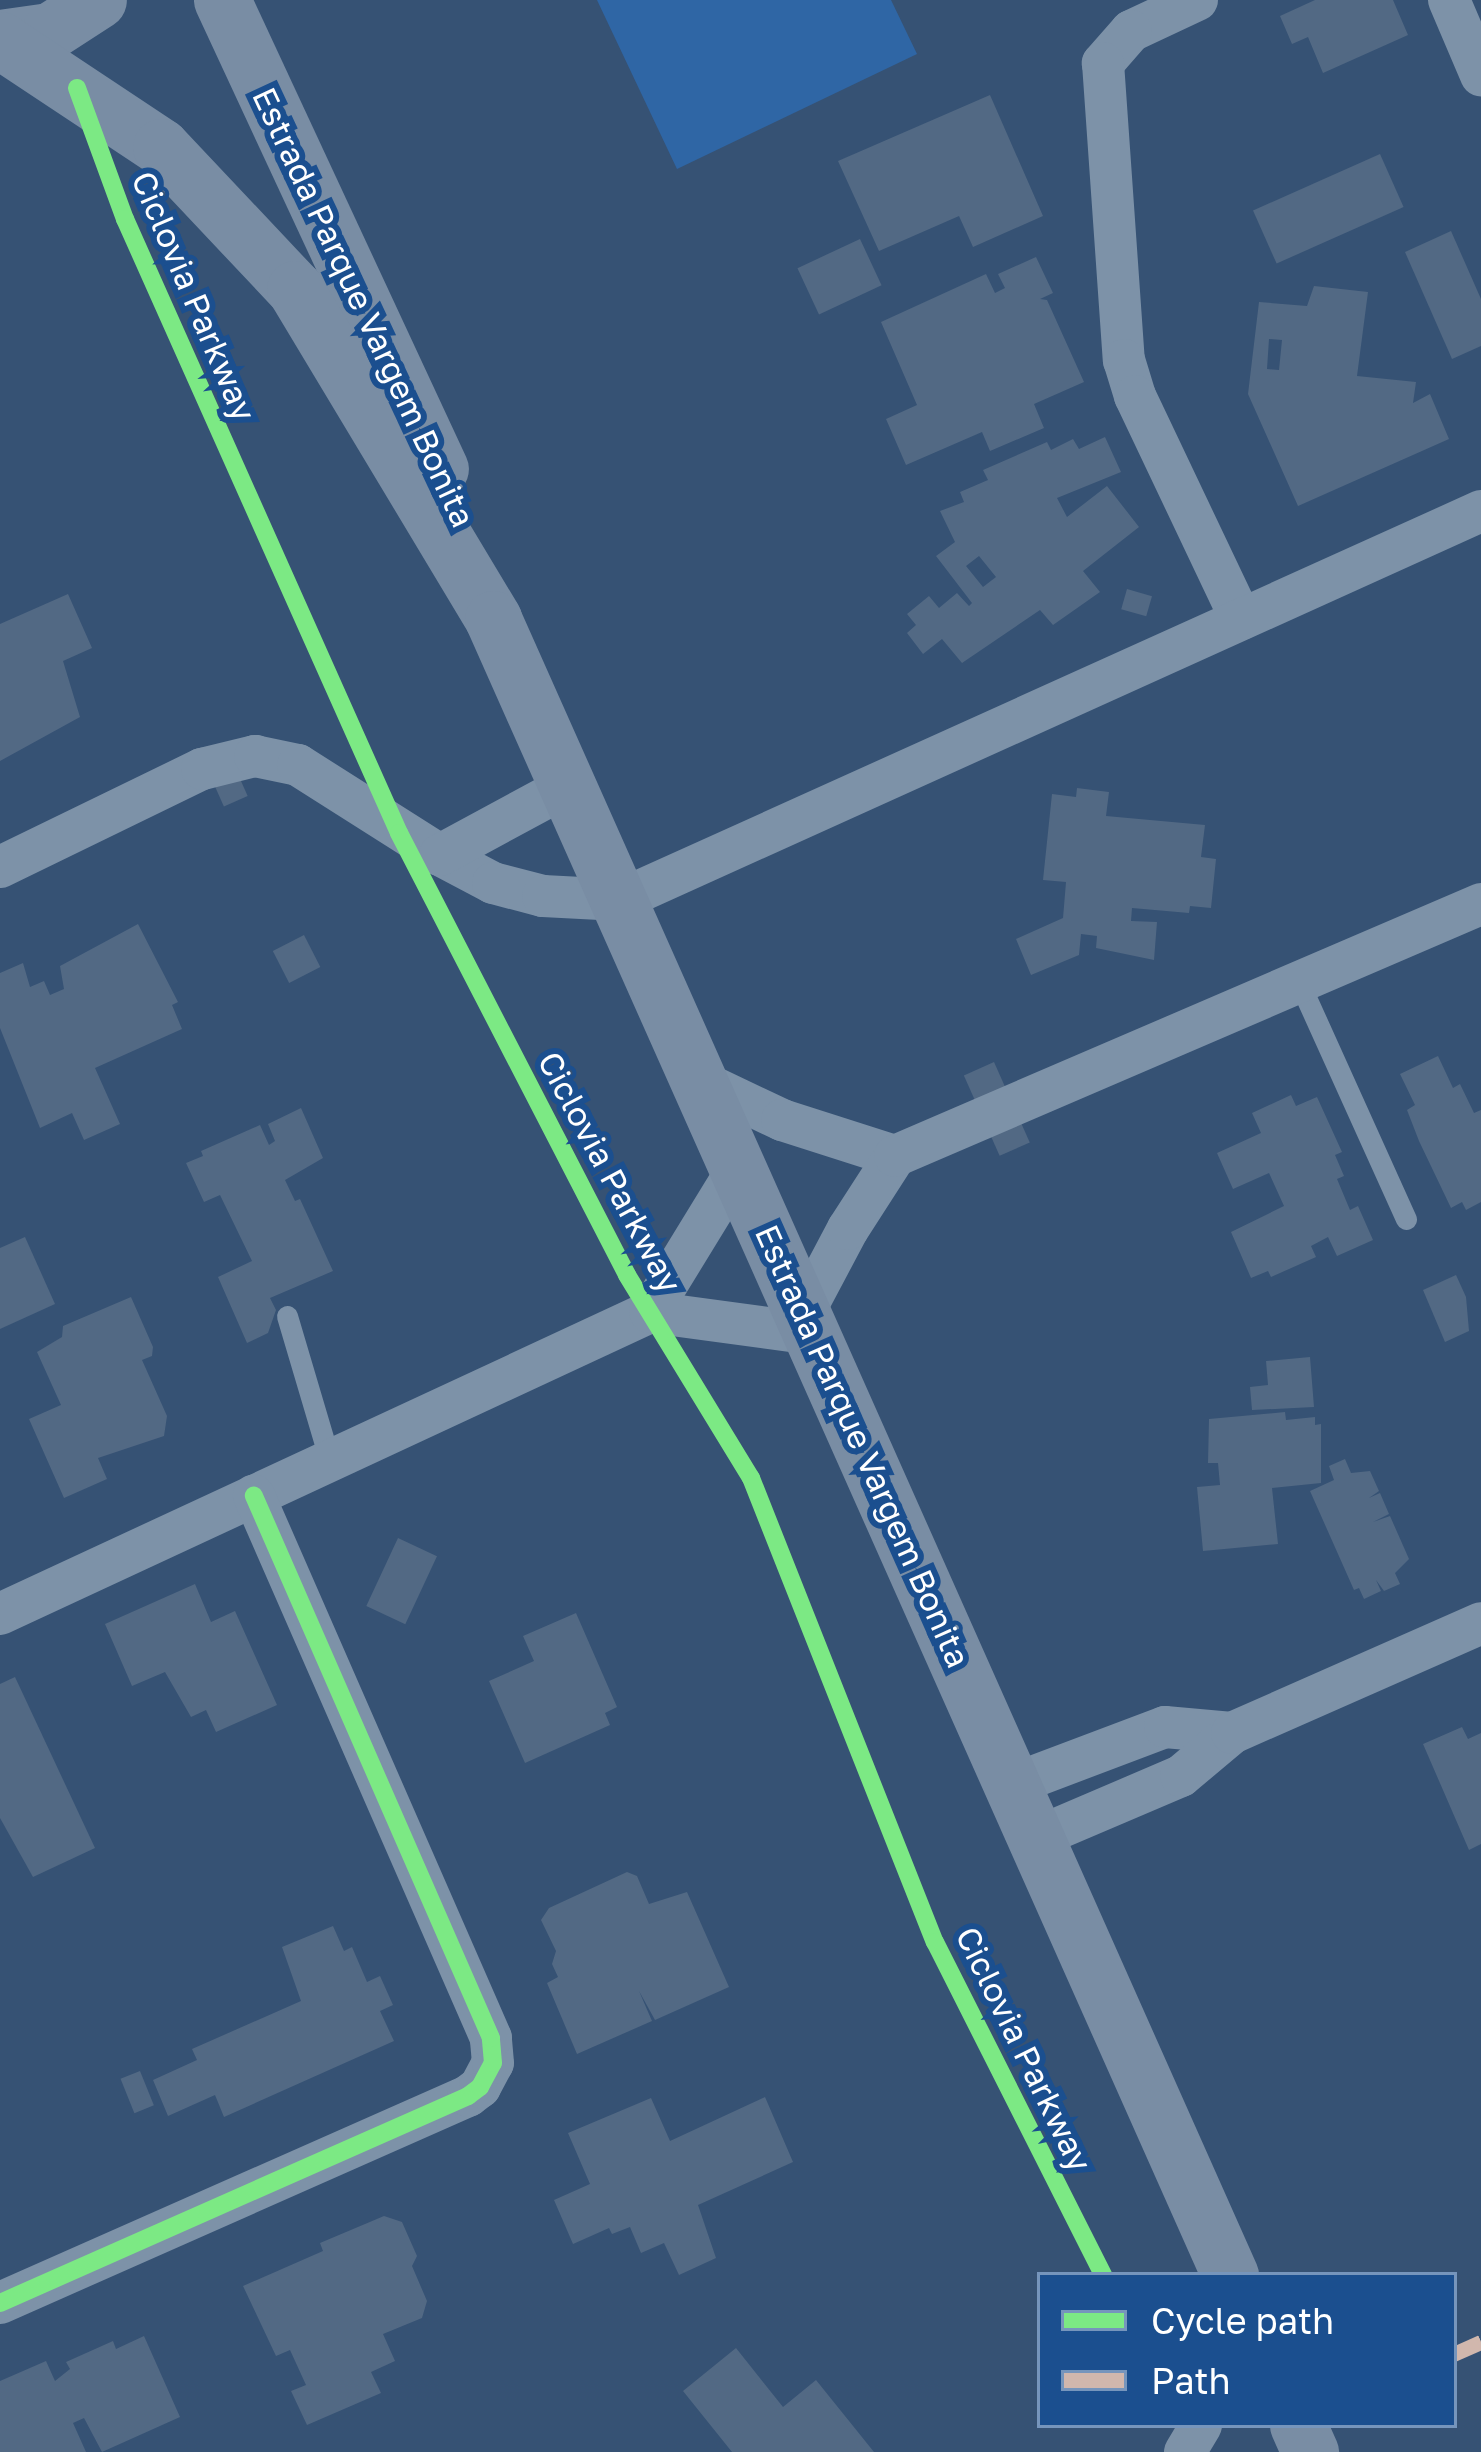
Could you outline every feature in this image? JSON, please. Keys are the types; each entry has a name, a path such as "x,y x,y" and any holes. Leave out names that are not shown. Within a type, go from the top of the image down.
{"main road":[{"path":"0,39 50,32 98,0"},
{"name":"Estrada Parque Vargem Bonita","path":"221,0 388,349 481,567 494,619"},
{"name":"Estrada Parque Vargem Bonita","path":"0,39 161,147 279,270 340,358 494,619 1229,2272"}],"street":[{"path":"1196,0 1131,31 1103,63 1124,360 1135,396 1241,619"},
{"path":"1449,0 1481,75"},
{"path":"0,867 202,769 255,756 298,765 493,883 543,896 620,900 1481,511"},
{"path":"440,855 566,787"},
{"path":"0,1614 650,1312 808,1323 848,1229 896,1156 1481,904"},
{"path":"700,1081 782,1120 896,1156"},
{"path":"650,1312 739,1167"},
{"path":"0,2302 468,2096 480,2087 493,2063 491,2038 254,1496"},
{"path":"1038,1837 1181,1776 1232,1733 1481,1623"},
{"path":"1014,1784 1165,1727 1232,1733"}],"lane":[{"path":"1299,982 1406,1219"},
{"path":"287,1316 330,1460"}],"shaded area":[{"path":"597,0 891,0 917,54 677,169"}],"building":[{"path":"1315,0 1393,0 1408,35 1323,73 1308,37 1292,44 1280,16"},
{"path":"990,95 1043,216 973,247 959,216 879,251 838,161"},
{"path":"1380,154 1404,207 1277,264 1253,211"},
{"path":"1451,231 1481,299 1481,346 1452,359 1405,252"},
{"path":"860,239 882,285 819,314 797,268"},
{"path":"1036,257 1053,293 1040,299 1047,300 1084,382 1034,404 1044,428 990,451 982,432 906,465 886,419 917,405 881,322 986,274 995,293 1005,288 998,274"},
{"path":"1314,286 1368,292 1357,376 1416,382 1413,403 1430,394 1449,439 1298,506 1248,394 1259,302 1307,306","holes":["1269,339 1282,340 1279,370 1267,369"]},
{"path":"1105,437 1121,472 1057,498 1067,517 1107,486 1139,527 1083,571 1100,592 1053,625 1040,610 962,663 942,639 923,654 907,633 916,625 907,614 929,596 939,608 957,593 969,606 972,603 936,556 955,542 940,511 964,502 960,492 988,480 983,470 1047,442 1051,450 1073,439 1079,449","holes":["979,556 996,577 983,587 966,566"]},
{"path":"1127,589 1152,596 1146,616 1121,609"},
{"path":"68,594 92,648 63,661 80,717 0,761 0,624"},
{"path":"233,763 248,796 224,806 209,774"},
{"path":"1077,788 1109,792 1106,816 1205,825 1201,857 1216,859 1211,908 1190,906 1189,913 1132,908 1131,921 1157,922 1154,960 1096,948 1097,936 1081,934 1079,955 1031,975 1016,939 1063,918 1066,882 1043,880 1052,794 1076,797"},
{"path":"138,924 178,1002 172,1005 182,1029 95,1068 120,1124 84,1140 72,1113 40,1128 0,1028 0,973 23,963 30,987 44,981 50,995 64,989 60,966"},
{"path":"304,935 320,967 289,983 273,951"},
{"path":"1438,1056 1453,1088 1460,1084 1474,1113 1481,1110 1481,1202 1466,1210 1462,1202 1451,1208 1407,1110 1415,1105 1400,1074"},
{"path":"994,1062 1030,1142 1000,1156 964,1075"},
{"path":"1291,1095 1296,1106 1317,1097 1342,1152 1335,1155 1344,1176 1337,1179 1350,1210 1358,1206 1373,1240 1337,1256 1328,1237 1311,1246 1316,1257 1271,1277 1268,1271 1251,1278 1231,1232 1284,1206 1269,1173 1233,1189 1217,1153 1261,1133 1252,1113"},
{"path":"301,1108 323,1158 285,1180 295,1201 300,1199 333,1271 270,1298 276,1310 268,1333 247,1343 218,1277 252,1261 220,1195 204,1202 186,1163 203,1156 201,1151 260,1125 269,1145 275,1141 268,1124"},
{"path":"25,1237 55,1304 0,1329 0,1248"},
{"path":"1456,1275 1466,1297 1469,1331 1445,1342 1423,1290"},
{"path":"131,1297 153,1347 152,1356 142,1360 167,1416 164,1436 98,1458 107,1479 64,1498 29,1419 61,1405 37,1352 62,1337 63,1326"},
{"path":"1310,1357 1314,1407 1252,1410 1250,1387 1268,1385 1266,1361"},
{"path":"1285,1412 1286,1420 1315,1417 1315,1425 1321,1424 1321,1483 1272,1488 1278,1544 1203,1551 1197,1487 1220,1485 1218,1463 1208,1463 1209,1419"},
{"path":"1345,1459 1351,1473 1370,1471 1379,1491 1369,1498 1380,1493 1389,1514 1373,1522 1390,1516 1409,1559 1395,1573 1400,1584 1384,1591 1376,1580 1381,1591 1364,1599 1359,1588 1354,1590 1310,1491 1334,1480 1329,1466"},
{"path":"398,1538 437,1556 405,1624 366,1606"},
{"path":"195,1584 211,1622 235,1611 277,1705 216,1732 206,1710 191,1717 165,1672 132,1686 105,1624"},
{"path":"576,1613 617,1707 605,1713 610,1725 525,1763 489,1681 534,1661 523,1636"},
{"path":"15,1677 95,1848 33,1877 0,1818 0,1684"},
{"path":"1462,1727 1468,1739 1481,1733 1481,1844 1469,1850 1423,1744"},
{"path":"627,1872 637,1876 649,1904 687,1892 729,1987 655,2020 639,1991 652,2021 577,2054 547,1983 558,1977 552,1964 556,1951 541,1920 549,1908"},
{"path":"333,1926 344,1951 352,1947 367,1982 380,1976 393,2005 380,2011 394,2041 224,2117 215,2095 168,2116 153,2080 197,2060 192,2049 301,2001 282,1947"},
{"path":"140,2071 154,2105 134,2113 121,2079"},
{"path":"765,2097 793,2162 698,2205 716,2258 679,2275 664,2243 641,2253 630,2227 612,2234 609,2228 573,2244 554,2200 590,2184 568,2133 651,2098 670,2141"},
{"path":"384,2216 402,2222 417,2256 412,2266 427,2301 422,2318 383,2334 395,2361 371,2372 381,2393 307,2425 291,2391 306,2385 290,2350 276,2356 243,2286 323,2251 320,2243"},
{"path":"144,2336 180,2417 102,2452 84,2418 73,2423 86,2452 0,2452 0,2381 46,2361 55,2381 70,2369 66,2362 113,2341 116,2349"},
{"path":"736,2348 783,2407 816,2380 874,2452 732,2452 683,2391"}],"marked path":[{"path":"1457,2353 1481,2342"}],"cycle path":[{"name":"Ciclovia Parkway","path":"77,88 125,219 399,833 627,1275 751,1478 935,1942 1101,2272"},
{"path":"0,2303 468,2096 480,2087 493,2063 491,2038 254,1496"}]}
